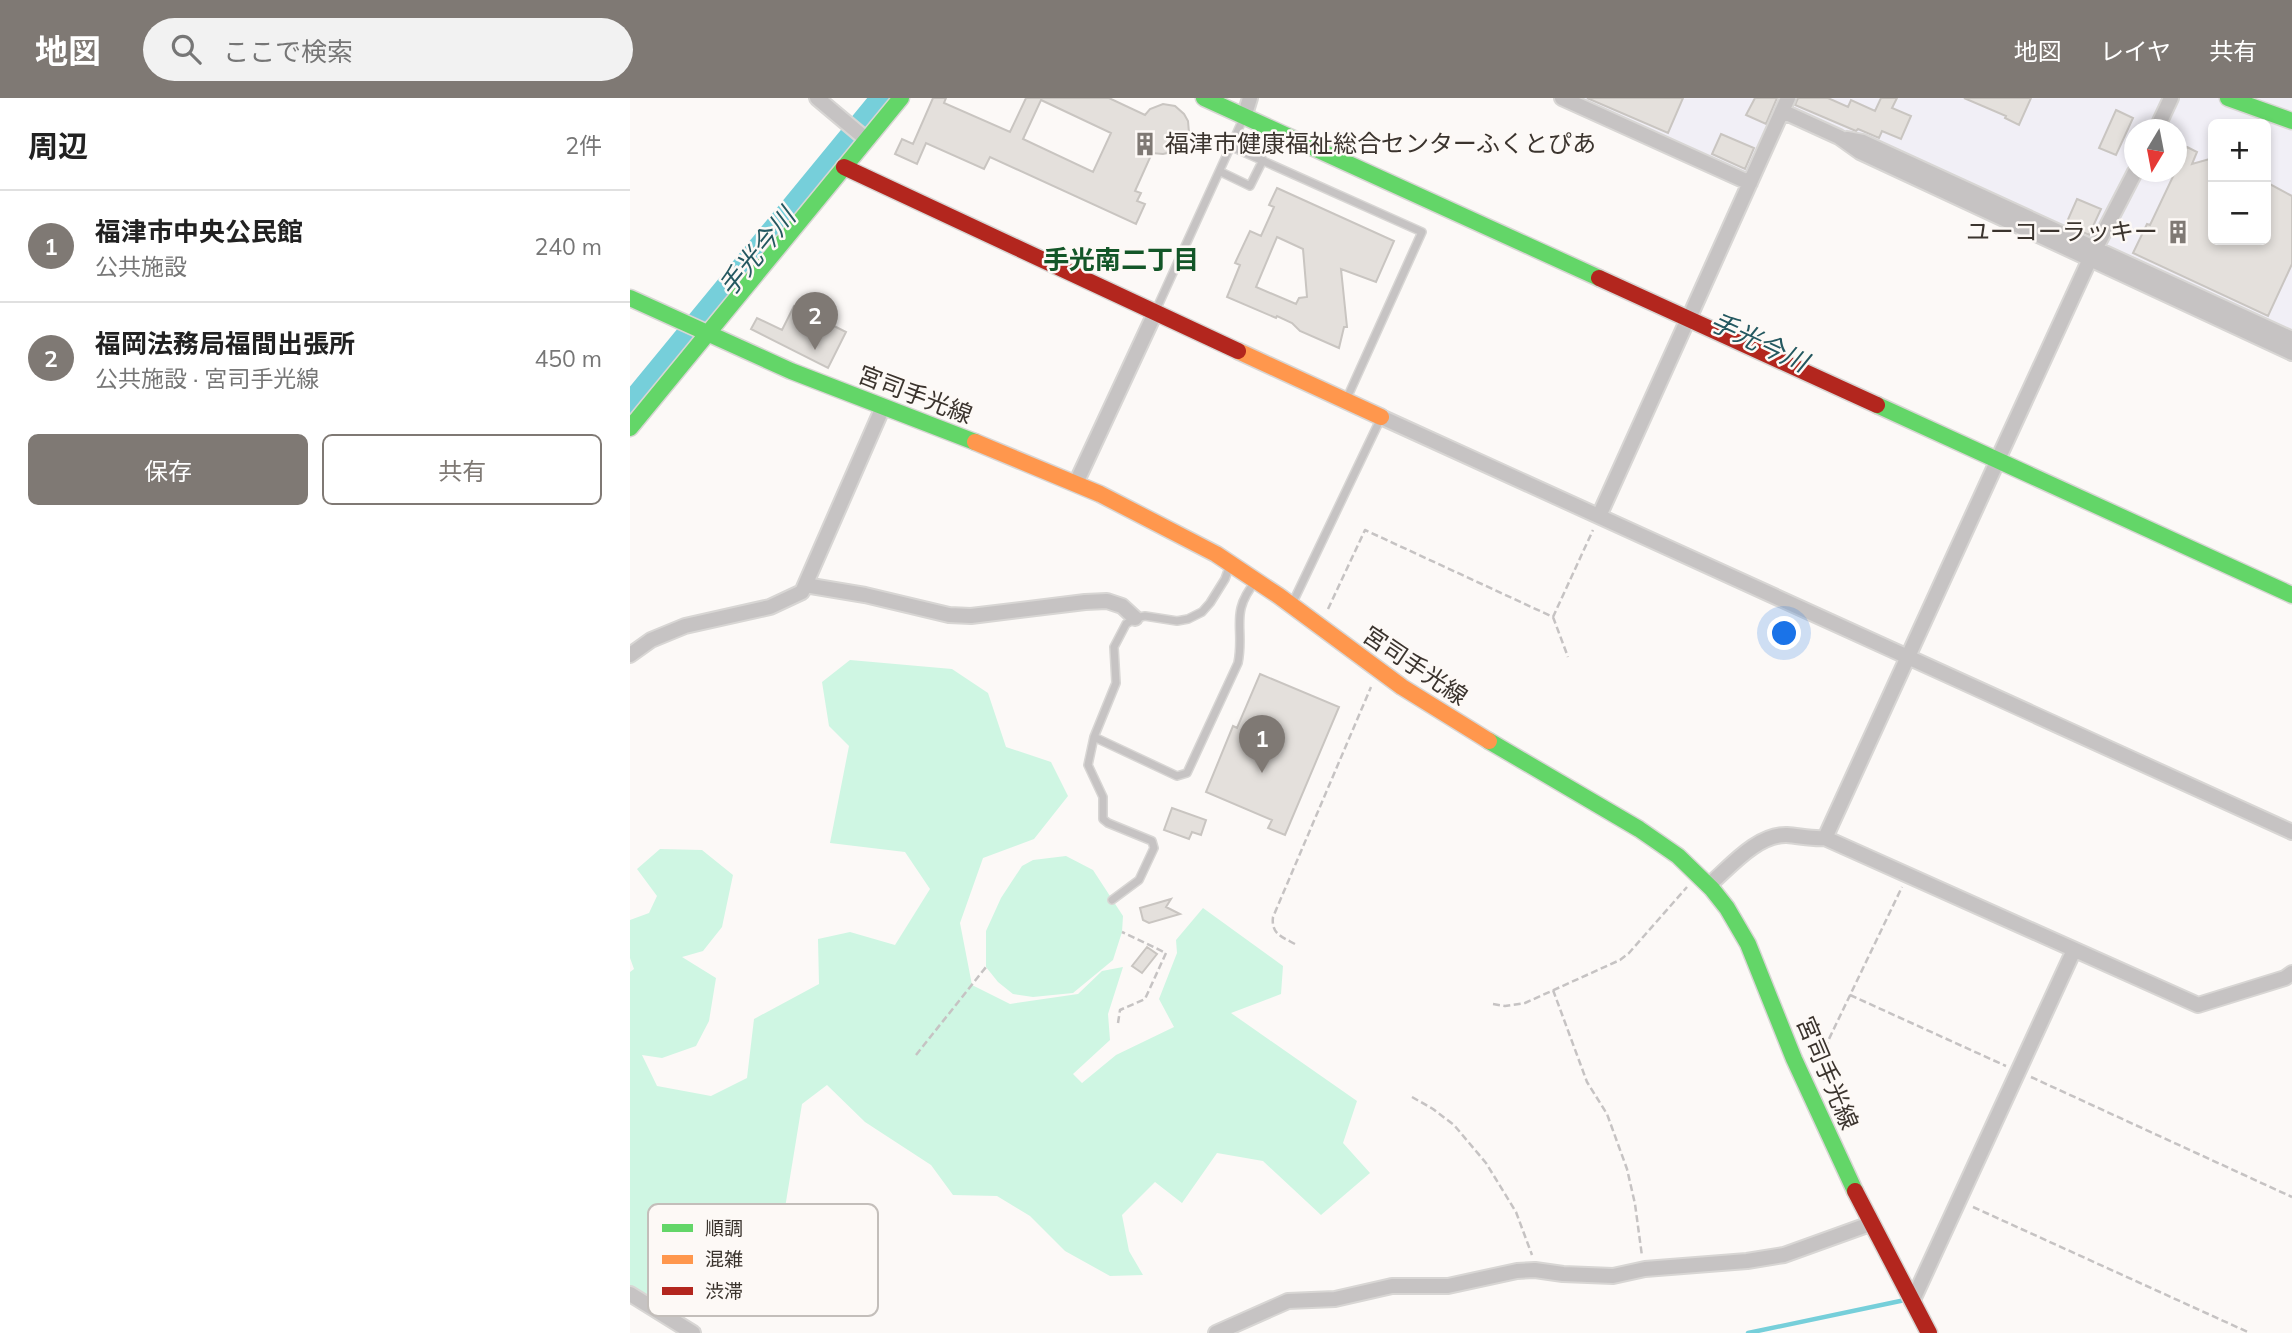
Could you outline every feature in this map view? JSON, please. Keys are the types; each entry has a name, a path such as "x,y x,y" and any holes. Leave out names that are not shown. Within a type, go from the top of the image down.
{"street":[{"path":"817,98 867,140"},
{"path":"630,428 901,98"},
{"path":"1205,98 1247,107 2000,456 2292,595"},
{"path":"1562,98 1750,183"},
{"path":"2161,119 2171,98"},
{"path":"2228,98 2292,121"},
{"path":"1600,516 1785,104 1860,152 1964,194 2093,253 2292,338"},
{"path":"844,167 1381,417 2292,832"},
{"path":"1825,838 2093,253 2130,182"},
{"path":"2093,253 2292,353"},
{"name":"宮司手光線","path":"630,298 810,379 1076,483 1231,561 1319,628 1431,706 1680,856 1729,911 1751,948 1791,1052 1870,1224 1929,1333"},
{"path":"1076,483 1156,311"},
{"path":"630,655 651,640 685,626 770,607 802,592 883,407"},
{"path":"805,585 949,615 1107,601 1122,607 1135,618"},
{"path":"1703,880 1764,840 1784,835 1825,838 2198,1005 2285,978 2292,973"},
{"path":"1912,1302 1957,1199 2074,950"},
{"path":"1216,1333 1288,1301 1335,1299 1392,1286 1448,1286 1517,1271 1613,1276 1646,1269 1747,1261 1783,1255 1870,1224"},
{"path":"630,1294 648,1305"},
{"path":"666,1316 693,1333"}],"lane":[{"path":"1156,311 1221,172 1247,107"},
{"path":"1232,147 1422,232 1347,399"},
{"path":"1221,172 1250,186 1263,160"},
{"path":"1291,605 1381,417"},
{"path":"1112,900 1139,880 1154,848 1152,841 1103,819 1103,797 1088,765 1094,737 1116,683 1114,647 1126,624 1135,618 1145,616 1177,621 1202,612 1225,579 1231,561"},
{"path":"1094,737 1177,776 1187,773 1238,663 1242,646 1238,620 1240,607 1245,594 1257,579"}],"path":[{"path":"1553,617 1600,516"},
{"path":"1319,628 1365,530 1553,617 1568,657"},
{"path":"1295,944 1277,935 1272,926 1273,918 1370,688 1380,672"},
{"path":"1824,1084 1824,1054 1907,876"},
{"path":"1493,1004 1505,1006 1525,1003 1620,960 1703,880"},
{"path":"1118,1023 1120,1010 1146,999 1166,953 1122,932"},
{"path":"916,1055 986,967"},
{"path":"1553,990 1587,1082 1607,1114 1627,1169 1646,1269"},
{"path":"1850,995 2292,1197"},
{"path":"1412,1097 1454,1125 1486,1163 1516,1212 1534,1260 1535,1270"},
{"path":"1957,1199 2250,1333"}],"shaded area":[{"path":"1577,98 2292,98 2292,337 1778,105 1747,174"}],"green space":[{"path":"850,660 952,669 988,693 1006,747 1051,762 1068,796 1034,839 983,858 960,923 972,985 1010,1004 1078,994 1102,971 1123,967 1108,1014 1110,1040 1073,1074 1082,1083 1116,1055 1174,1027 1159,999 1177,953 1176,940 1203,908 1283,966 1281,994 1231,1013 1357,1101 1343,1143 1370,1173 1321,1215 1263,1161 1217,1153 1182,1203 1155,1182 1122,1215 1129,1251 1143,1275 1110,1276 1065,1251 1030,1216 997,1196 953,1195 931,1165 865,1122 827,1085 802,1104 786,1204 648,1204 648,1295 630,1286 630,972 634,969 630,958 630,920 649,913 657,896 637,869 660,849 702,850 733,875 722,927 703,951 682,957 716,978 709,1021 696,1046 662,1058 642,1055 657,1086 711,1096 747,1078 754,1019 819,984 818,939 850,932 895,945 930,889 905,852 830,843 849,746 829,726 822,682"},
{"path":"1066,856 1093,870 1123,916 1122,932 1113,960 1073,993 1033,997 1013,994 998,982 986,967 986,931 1001,898 1022,866 1033,860"}],"building":[{"path":"933,98 946,98 944,103 1010,132 1026,98 1109,98 1145,115 1150,109 1163,104 1175,106 1184,114 1189,133 1187,141 1176,151 1152,153 1135,191 1141,193 1137,201 1145,204 1136,224 990,157 984,169 926,143 917,164 895,154 902,139 913,144","holes":["1041,100 1111,133 1093,172 1023,139"]},
{"path":"1587,98 1683,98 1668,133"},
{"path":"1755,98 1777,98 1766,124 1746,115"},
{"path":"1798,98 1828,98 1848,107 1851,100 1875,111 1881,98 1897,98 1892,108 1911,116 1901,139 1882,131 1879,138 1795,105"},
{"path":"1964,98 2031,98 2019,125 2005,118 2006,116"},
{"path":"2116,110 2133,118 2124,119 2124,138 2116,155 2099,148"},
{"path":"1721,134 1754,148 1745,169 1712,154"},
{"name":"ユーコーラッキー","path":"2187,147 2197,152 2192,164 2208,159 2208,245 2271,245 2271,185 2292,196 2292,264 2268,316 2133,253 2147,224 2150,225 2170,182 2187,182"},
{"path":"1277,188 1394,241 1376,282 1341,269 1347,327 1344,327 1339,348 1300,331 1292,323 1277,316 1276,318 1227,297 1240,265 1235,263 1250,231 1261,236 1274,207 1269,205","holes":["1277,237 1303,249 1307,297 1299,298 1296,304 1256,287"]},
{"path":"2077,199 2101,209 2089,235 2066,224"},
{"path":"794,306 846,332 828,368 751,329 757,318 782,330"},
{"path":"1260,674 1339,707 1285,835 1268,828 1272,820 1206,792 1233,726 1237,728"},
{"path":"1172,808 1206,820 1201,835 1192,832 1189,839 1164,830"},
{"path":"1171,899 1166,907 1180,914 1149,923 1143,920 1140,908"},
{"path":"1147,947 1157,954 1142,973 1132,966"}],"waterway":[{"name":"手光今川","path":"630,407 884,98"},
{"path":"1748,1333 1905,1300"}],"traffic: fast":[{"path":"630,428 901,98"},
{"path":"1204,98 1599,278"},
{"path":"2228,98 2292,121"},
{"path":"630,298 791,371 975,442"},
{"path":"1877,405 2292,595"},
{"path":"1489,741 1639,829 1678,856 1712,889 1727,908 1748,944 1794,1059 1855,1191"}],"traffic: slow":[{"path":"1238,351 1381,417"},
{"path":"975,442 1100,494 1216,554 1279,596 1402,687 1489,741"}],"traffic: jam":[{"path":"844,167 1238,351"},
{"path":"1599,278 1877,405"},
{"path":"1855,1191 1929,1333"}],"place":[{"name":"福津市健康福祉総合センターふくとぴあ","path":"1145,144"},
{"name":"ユーコーラッキー","path":"2178,232"},
{"name":"福岡法務局福間出張所","path":"815,350"},
{"name":"福津市中央公民館","path":"1262,773"}],"district":[{"name":"手光南二丁目","path":"1121,260"}]}
